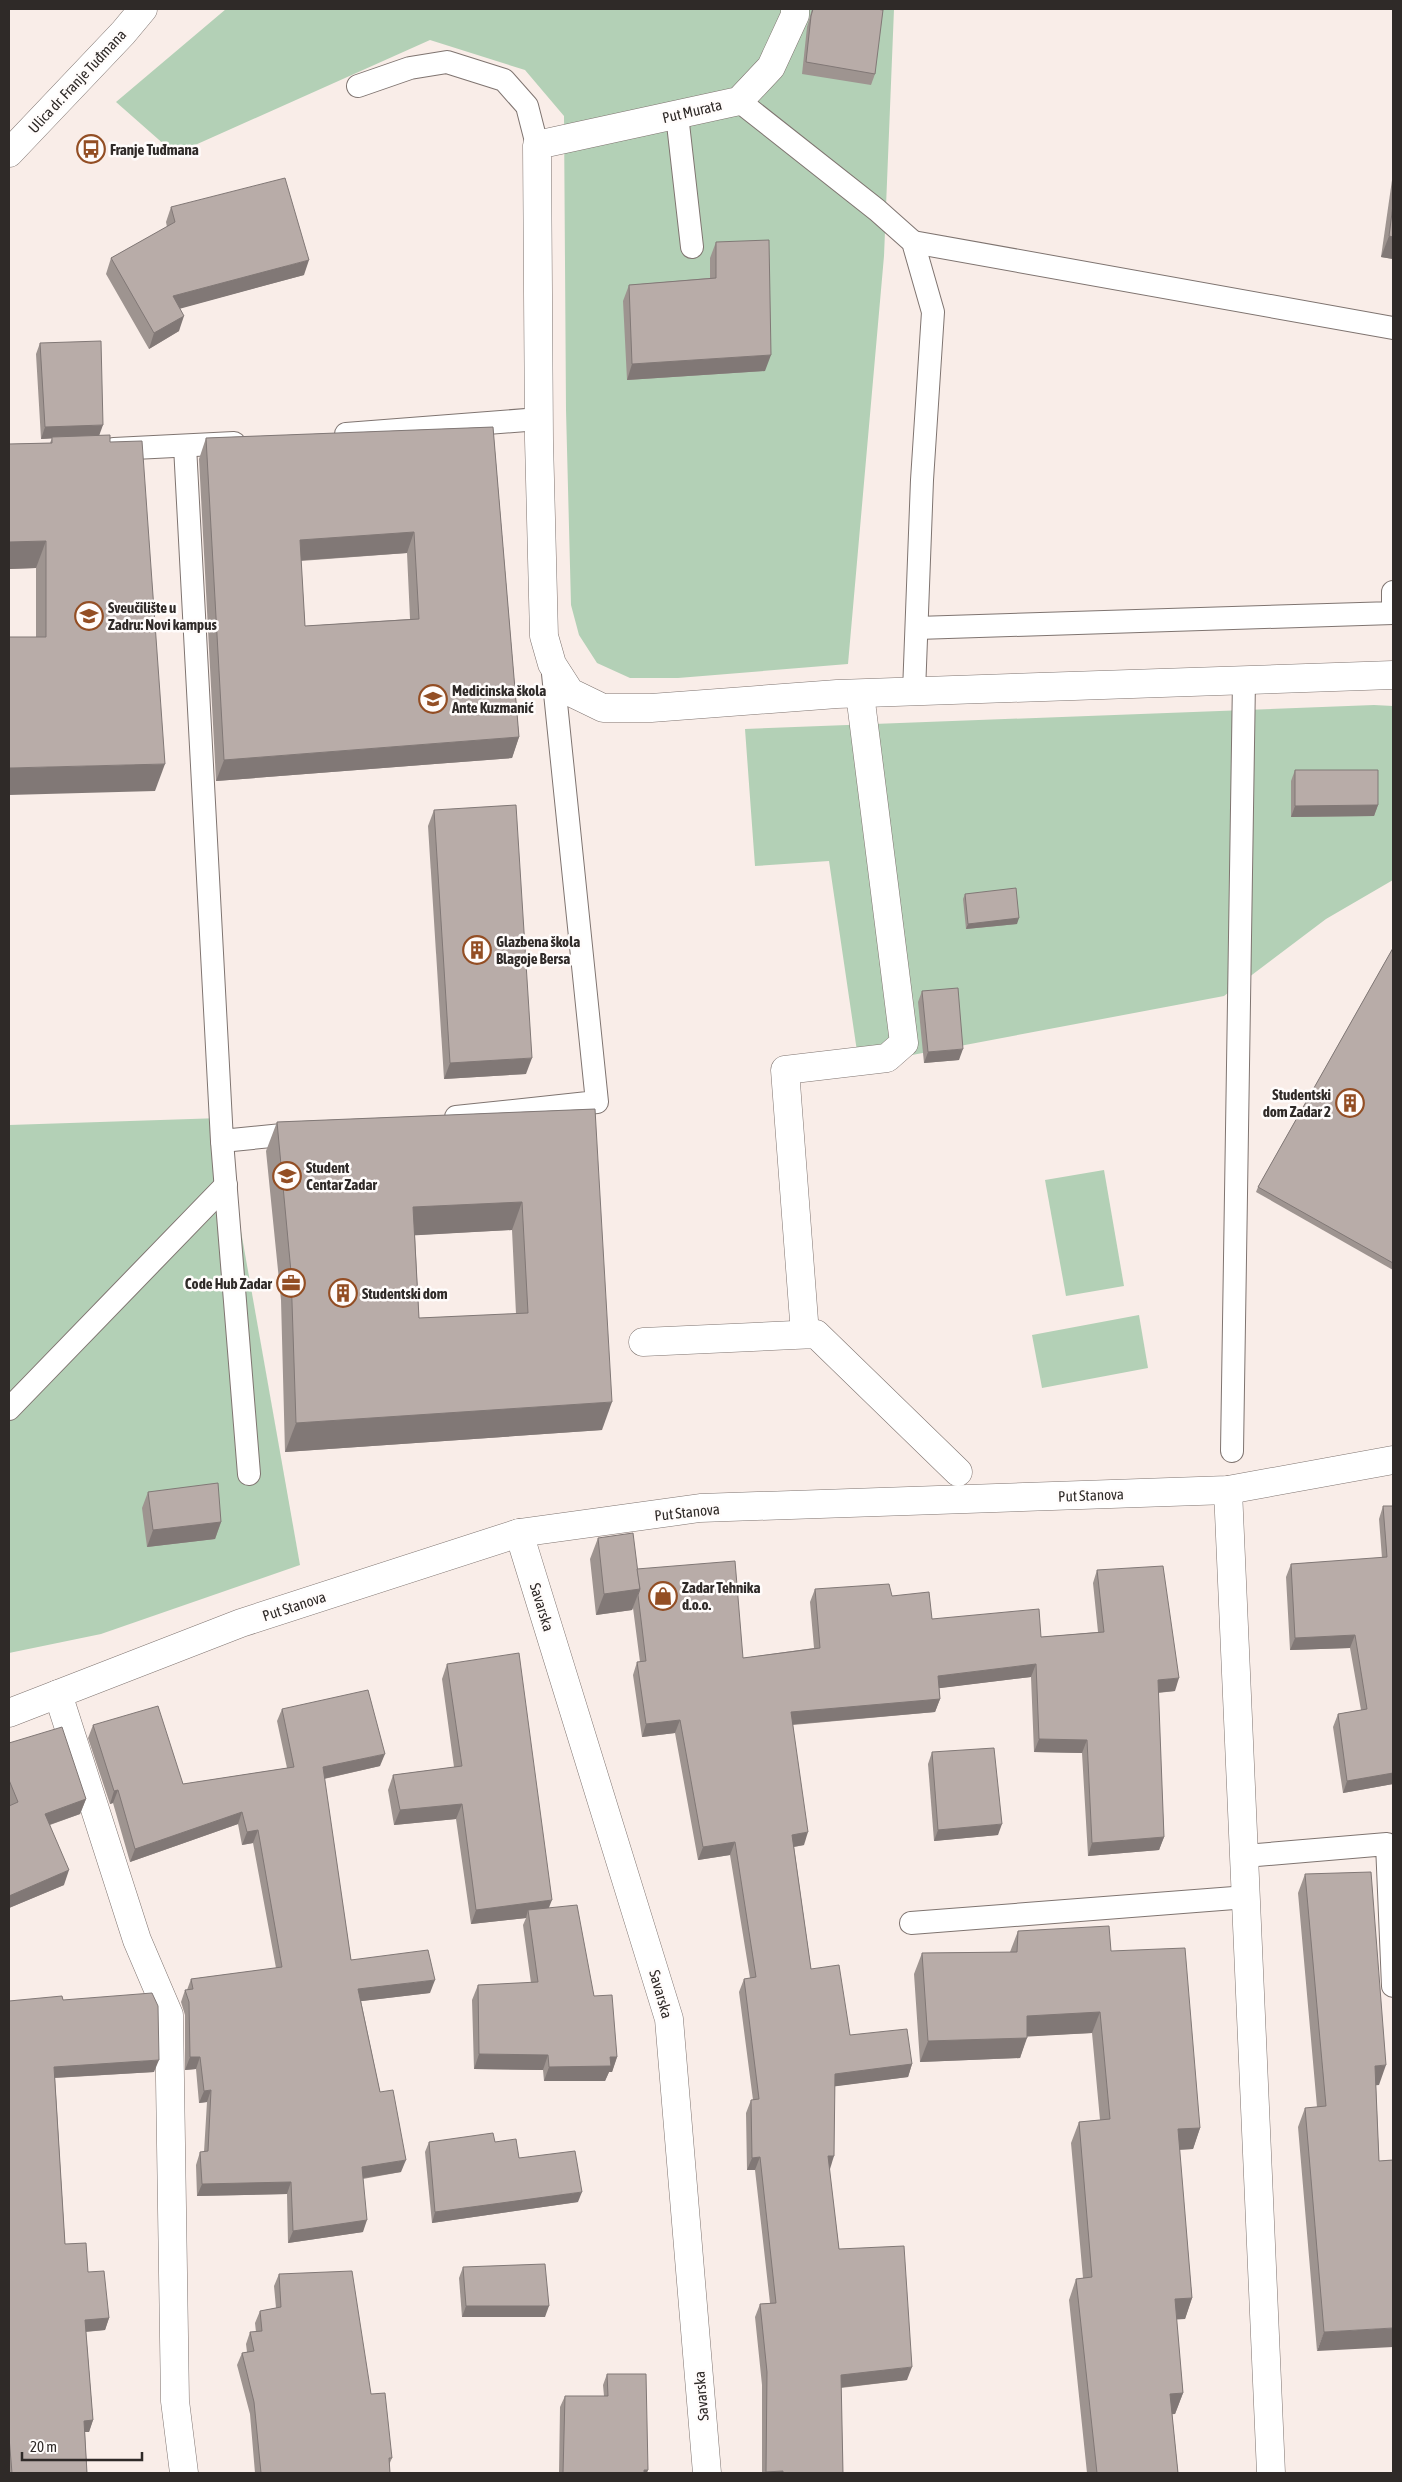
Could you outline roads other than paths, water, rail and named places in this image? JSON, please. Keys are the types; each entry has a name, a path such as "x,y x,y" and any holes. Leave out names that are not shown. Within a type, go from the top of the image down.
{"street":[{"name":"Ulica dr. Franje Tuđmana","path":"9,153 123,34 143,9"},
{"name":"Put Murata","path":"537,145 739,101 771,67 795,15 795,9"},
{"path":"537,145 539,419 544,636 552,664 570,692 604,708 651,708 786,697 1393,675"},
{"path":"805,1334 784,1070 887,1058 904,1043 860,694"},
{"path":"643,1342 816,1334 958,1472"},
{"name":"Put Stanova","path":"9,1713 241,1623 519,1534 700,1508 1228,1490 1393,1460"},
{"path":"1228,1490 1271,2473"},
{"name":"Savarska","path":"519,1534 669,2019 707,2473"},
{"path":"58,1694 137,1940 169,2015 175,2402 184,2473"}],"lane":[{"path":"358,86 410,68 447,62 504,80 527,106 537,145"},
{"path":"739,101 878,210 913,242 934,312 922,480 914,692"},
{"path":"677,115 692,247"},
{"path":"913,242 1393,328"},
{"path":"323,436 539,419"},
{"path":"97,450 254,441"},
{"path":"185,446 222,1141 249,1474"},
{"path":"917,628 1393,613 1393,592"},
{"path":"432,1119 597,1102 552,664"},
{"path":"1232,1452 1244,680"},
{"path":"222,1141 323,1131"},
{"path":"9,1409 226,1185"},
{"path":"1245,1856 1387,1844 1393,1986"},
{"path":"911,1924 1247,1897"}],"place":[{"name":"Franje Tuđmana","path":"91,149"},
{"name":"Sveučilište u Zadru: Novi kampus","path":"89,616"},
{"name":"Medicinska škola Ante Kuzmanić","path":"433,699"},
{"name":"Glazbena škola Blagoje Bersa","path":"477,950"},
{"name":"Studentski dom Zadar 2","path":"1350,1103"},
{"name":"Student Centar Zadar","path":"287,1176"},
{"name":"Code Hub Zadar","path":"291,1283"},
{"name":"Studentski dom","path":"343,1293"},
{"name":"Zadar Tehnika d.o.o.","path":"663,1596"}]}
